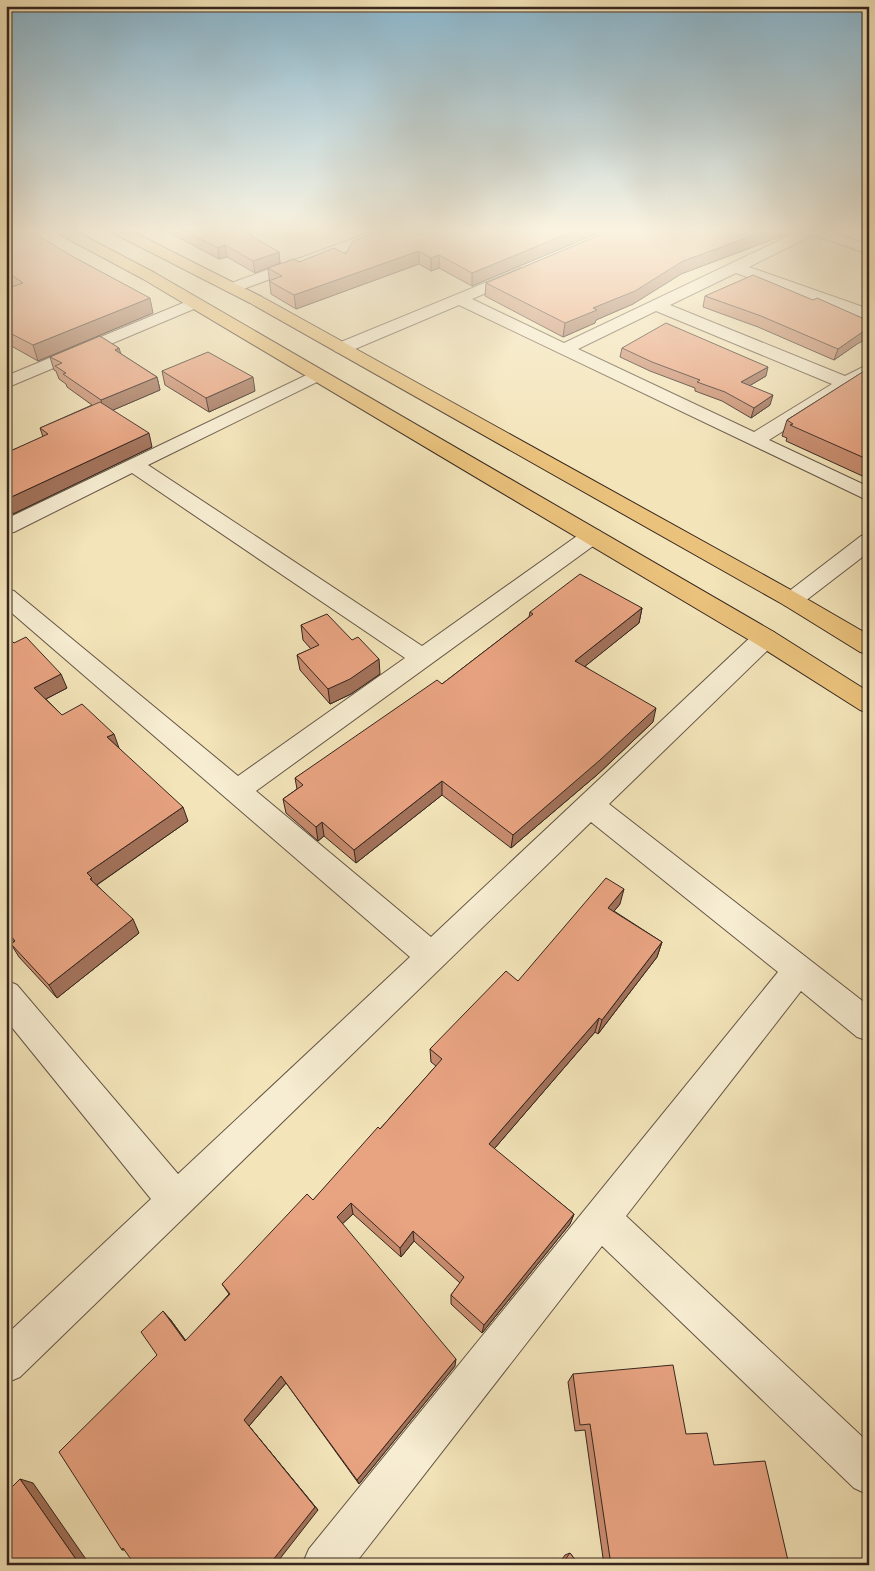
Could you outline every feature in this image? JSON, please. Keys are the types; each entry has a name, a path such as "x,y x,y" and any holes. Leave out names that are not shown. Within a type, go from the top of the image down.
{"main road":[{"path":"197,304 765,638 869,704"},
{"path":"262,304 322,337 342,339 869,646"}],"street":[{"path":"6,365 14,380 192,304"},
{"path":"342,339 443,304"},
{"path":"469,304 869,494"},
{"path":"839,304 869,315"},
{"path":"564,349 656,305 846,383"},
{"path":"755,440 869,369"},
{"path":"6,527 317,375"},
{"path":"134,464 422,658"},
{"path":"237,791 592,536"},
{"path":"792,600 869,541"},
{"path":"6,596 432,956"},
{"path":"6,1363 765,638"},
{"path":"590,805 869,1026"},
{"path":"325,1565 798,971"},
{"path":"6,994 176,1201"},
{"path":"600,1219 869,1473"}],"building":[{"path":"6,304 134,304 33,345 6,331"},
{"path":"528,304 602,304 593,308 597,310 565,323"},
{"path":"728,304 831,304 869,321 869,329 838,349 761,316"},
{"path":"666,323 768,367 741,382 773,395 754,408 725,392 697,382 700,380 652,362 622,348"},
{"path":"100,336 119,348 115,350 157,377 101,400 63,374 66,373 55,366 62,363 50,357"},
{"path":"208,352 253,377 206,398 162,371"},
{"path":"869,368 869,460 790,425 793,424 787,420"},
{"path":"100,402 149,433 7,499 6,453 48,434 40,428"},
{"path":"580,574 642,608 575,661 656,708 600,760 513,835 442,781 354,850 322,822 316,827 283,799 303,785 295,778 437,680 442,684 533,614 530,612"},
{"path":"327,614 352,640 358,637 379,659 350,679 328,689 297,655 319,645 301,625"},
{"path":"6,635 14,643 26,637 61,674 34,688 62,715 82,704 114,734 107,737 183,807 87,873 92,878 90,879 133,919 49,985 11,944 15,941 6,930"},
{"path":"606,878 624,889 608,908 662,942 602,1020 599,1018 489,1144 574,1214 484,1325 451,1295 464,1277 413,1231 400,1248 351,1203 337,1217 456,1359 357,1480 281,1376 244,1420 315,1507 269,1565 135,1565 123,1548 122,1550 59,1452 157,1355 141,1332 163,1311 185,1341 230,1294 222,1284 307,1194 313,1200 378,1127 380,1129 442,1059 430,1049 506,971 518,981"},
{"path":"673,1365 686,1434 707,1433 714,1465 765,1461 789,1565 611,1565 590,1424 580,1425 573,1374"},
{"path":"20,1479 80,1565 6,1565 6,1493"},
{"path":"570,1553 579,1565 561,1565"}]}
